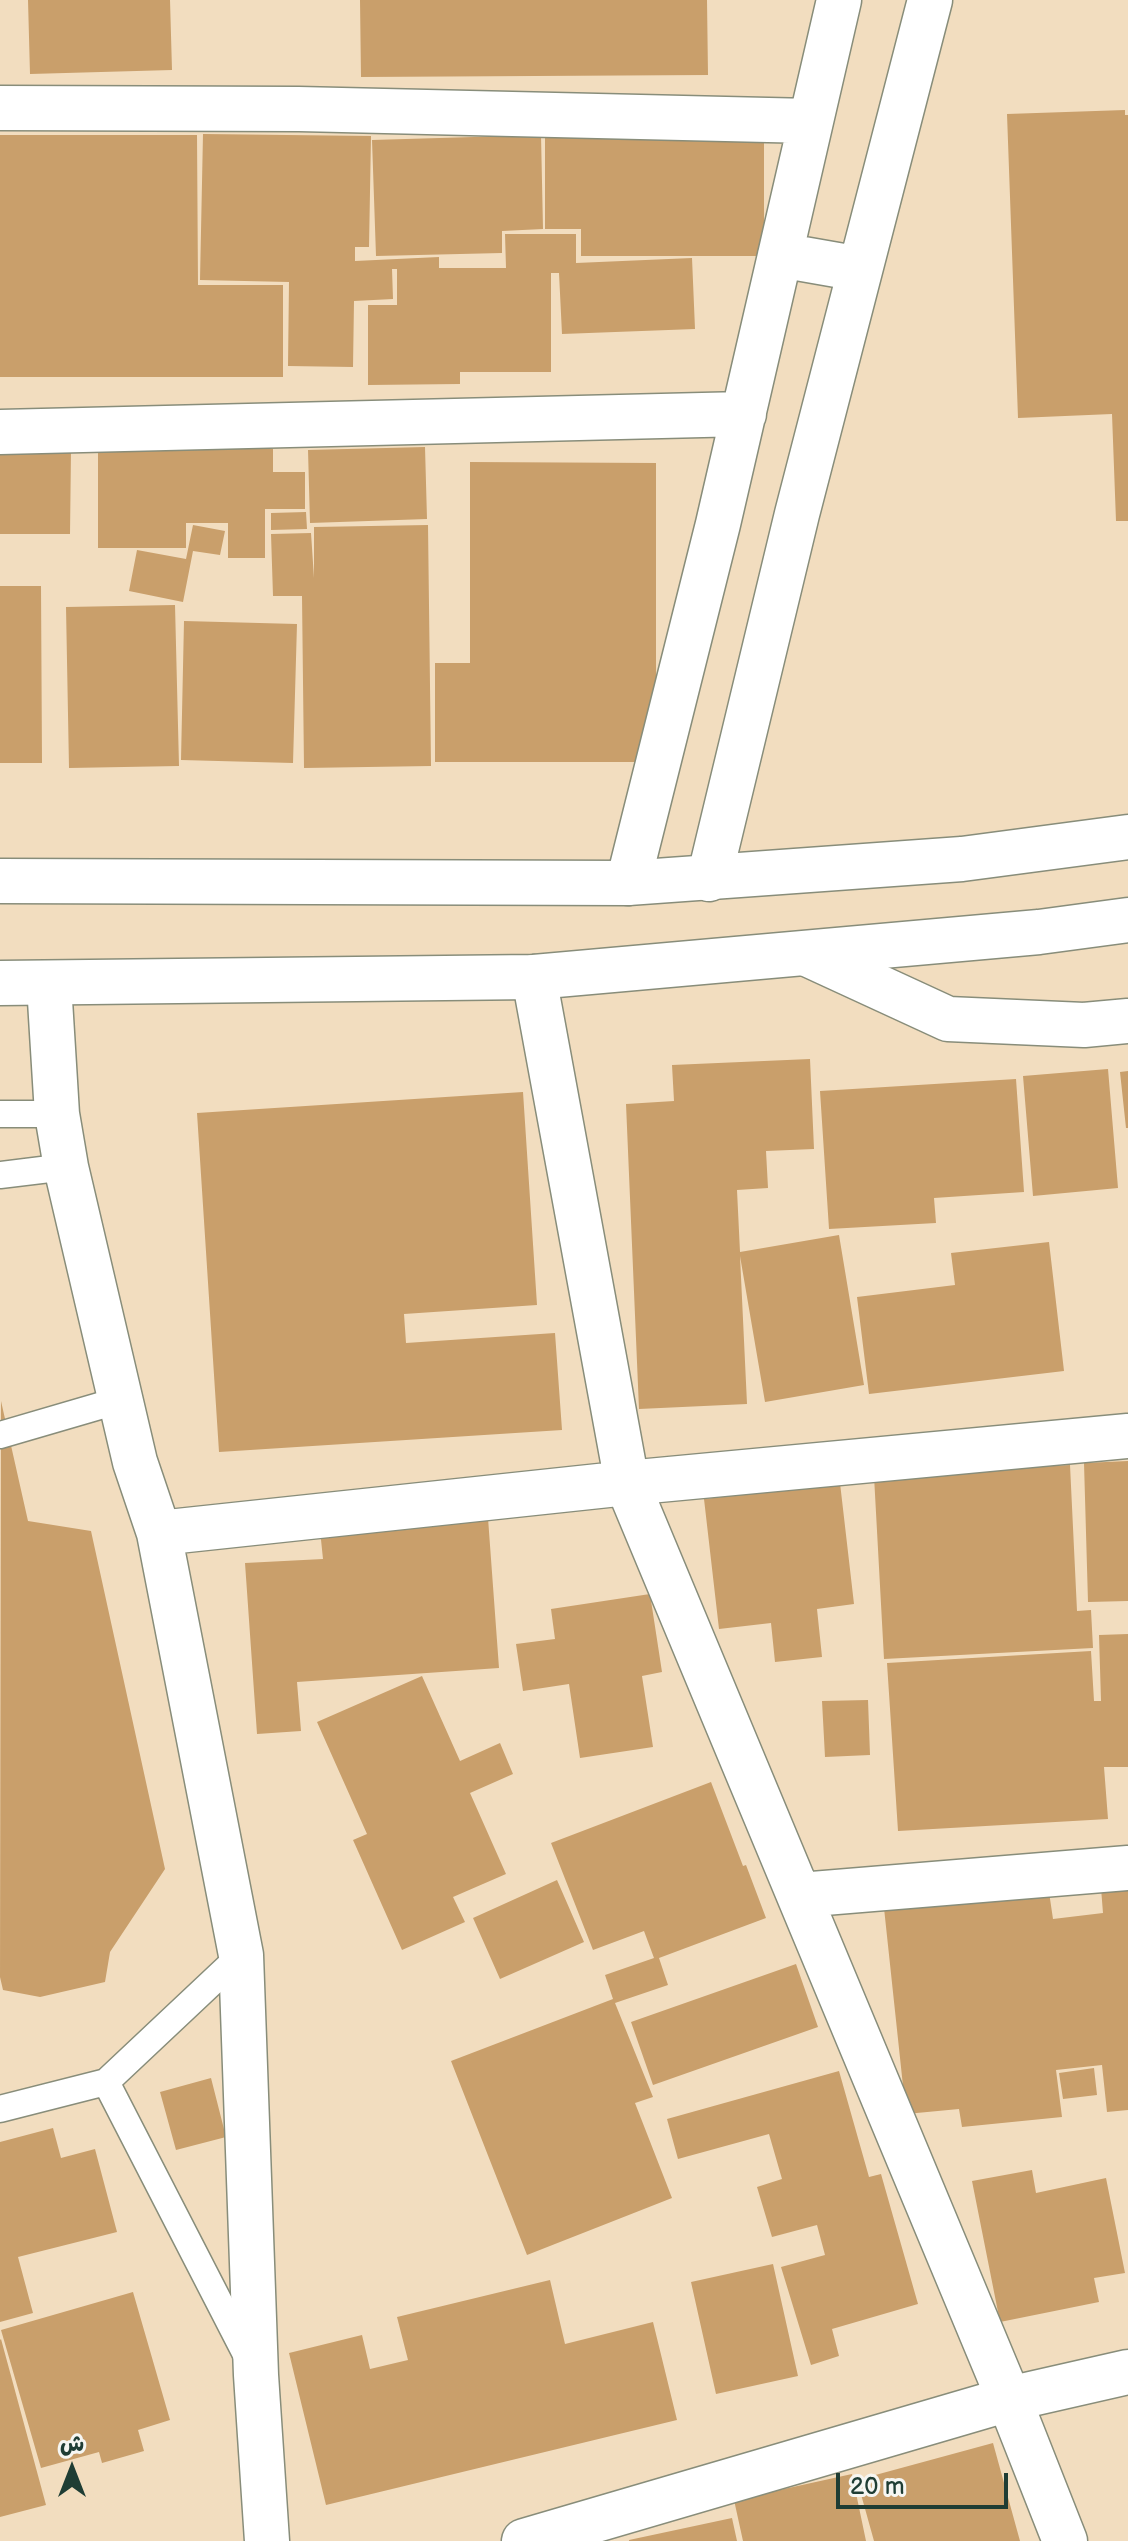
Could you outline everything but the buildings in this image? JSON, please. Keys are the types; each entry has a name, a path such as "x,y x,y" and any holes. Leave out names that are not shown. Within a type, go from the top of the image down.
{"street":[{"path":"628,883 744,414 839,0"},
{"path":"709,879 793,529 930,0"},
{"path":"0,108 299,109 811,121"},
{"path":"780,255 860,269"},
{"path":"0,432 744,414"},
{"path":"0,881 628,883 962,859 1128,837"},
{"path":"0,983 534,977 1039,932 1128,920"},
{"path":"807,954 948,1019 1084,1025 1128,1021"},
{"path":"534,977 627,1483 1009,2399 1065,2541"},
{"path":"49,984 57,1114 66,1167 135,1462 159,1533 241,1955 256,2375 267,2541"},
{"path":"159,1533 627,1483 1128,1436"},
{"path":"800,1895 1128,1868"},
{"path":"524,2541 1009,2399 1128,2372"}],"lane":[{"path":"0,1114 57,1114"},
{"path":"0,1175 66,1167"},
{"path":"0,1435 120,1400"},
{"path":"0,2109 106,2082 241,1955"},
{"path":"106,2082 256,2375"}]}
